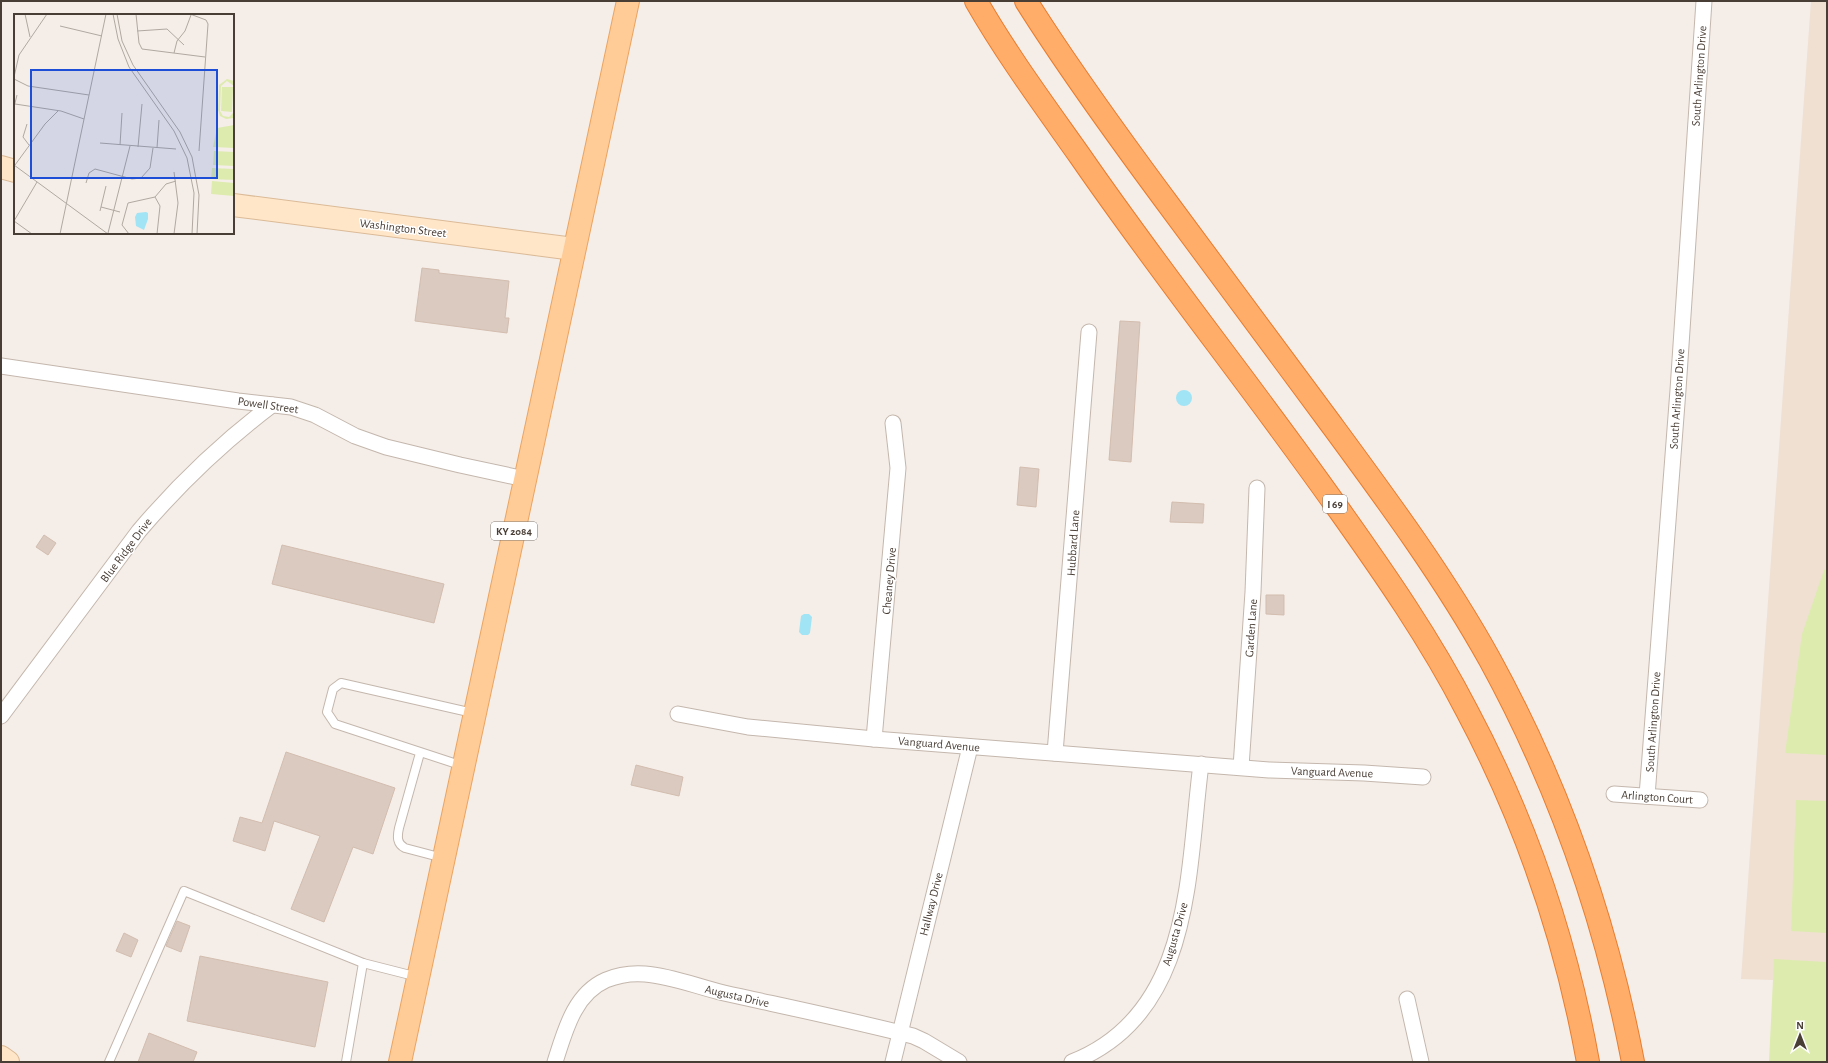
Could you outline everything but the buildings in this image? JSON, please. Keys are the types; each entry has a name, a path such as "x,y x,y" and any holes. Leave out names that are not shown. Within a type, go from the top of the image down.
{"highway":[{"name":"I 69","path":"976,1 1001,43 1126,223 1234,366 1364,545 1400,597 1436,656 1467,710 1489,754 1505,788 1535,863 1565,957 1588,1062"},
{"path":"1026,1 1052,44 1111,126 1371,479 1430,563 1489,658 1538,757 1579,858 1611,962 1633,1062"}],"main road":[{"name":"KY 2084","path":"400,1062 628,1"}],"street":[{"name":"South Arlington Drive","path":"1647,796 1678,390 1704,1"},
{"path":"1,167 14,171"},
{"name":"Washington Street","path":"234,205 574,249"},
{"name":"Hubbard Lane","path":"1055,753 1089,332"},
{"name":"Powell Street","path":"1,366 303,410 354,436 386,447 525,479"},
{"name":"Blue Ridge Drive","path":"1,716 139,530 187,479 240,429 272,405"},
{"name":"Cheaney Drive","path":"874,739 898,468 894,423"},
{"name":"Garden Lane","path":"1241,767 1253,592 1257,488"},
{"name":"Vanguard Avenue","path":"678,714 748,727 874,739 1241,767 1423,778"},
{"name":"Hallway Drive","path":"893,1062 970,747"},
{"name":"Augusta Drive","path":"1072,1062 1103,1046 1132,1022 1146,1006 1167,966 1176,938 1189,880 1201,764"},
{"name":"Arlington Court","path":"1614,794 1700,800"},
{"name":"Augusta Drive","path":"555,1062 575,1009 584,997 594,988 606,981 632,974 658,976 722,993 900,1033 924,1041 959,1062"},
{"path":"1407,999 1421,1062"},
{"path":"1,1057 8,1062"}],"lane":[{"path":"463,766 335,724 327,712 333,689 341,683 476,714"},
{"path":"420,753 399,828 399,842 401,846 405,848 444,858"},
{"path":"109,1062 184,890 363,963 418,977"},
{"path":"346,1062 363,963"}],"shaded area":[{"path":"1811,1 1827,1 1827,982 1741,979"}],"green space":[{"path":"1827,569 1827,755 1785,753 1802,634 1824,570"},
{"path":"1796,800 1827,801 1827,933 1791,931"},
{"path":"1774,959 1827,962 1827,1062 1769,1062"}],"water":[{"path":"1184,390 1190,392 1192,398 1190,404 1184,406 1178,404 1176,398 1178,392"},
{"path":"804,614 809,614 812,617 810,633 808,635 802,635 799,632 801,616"}]}
